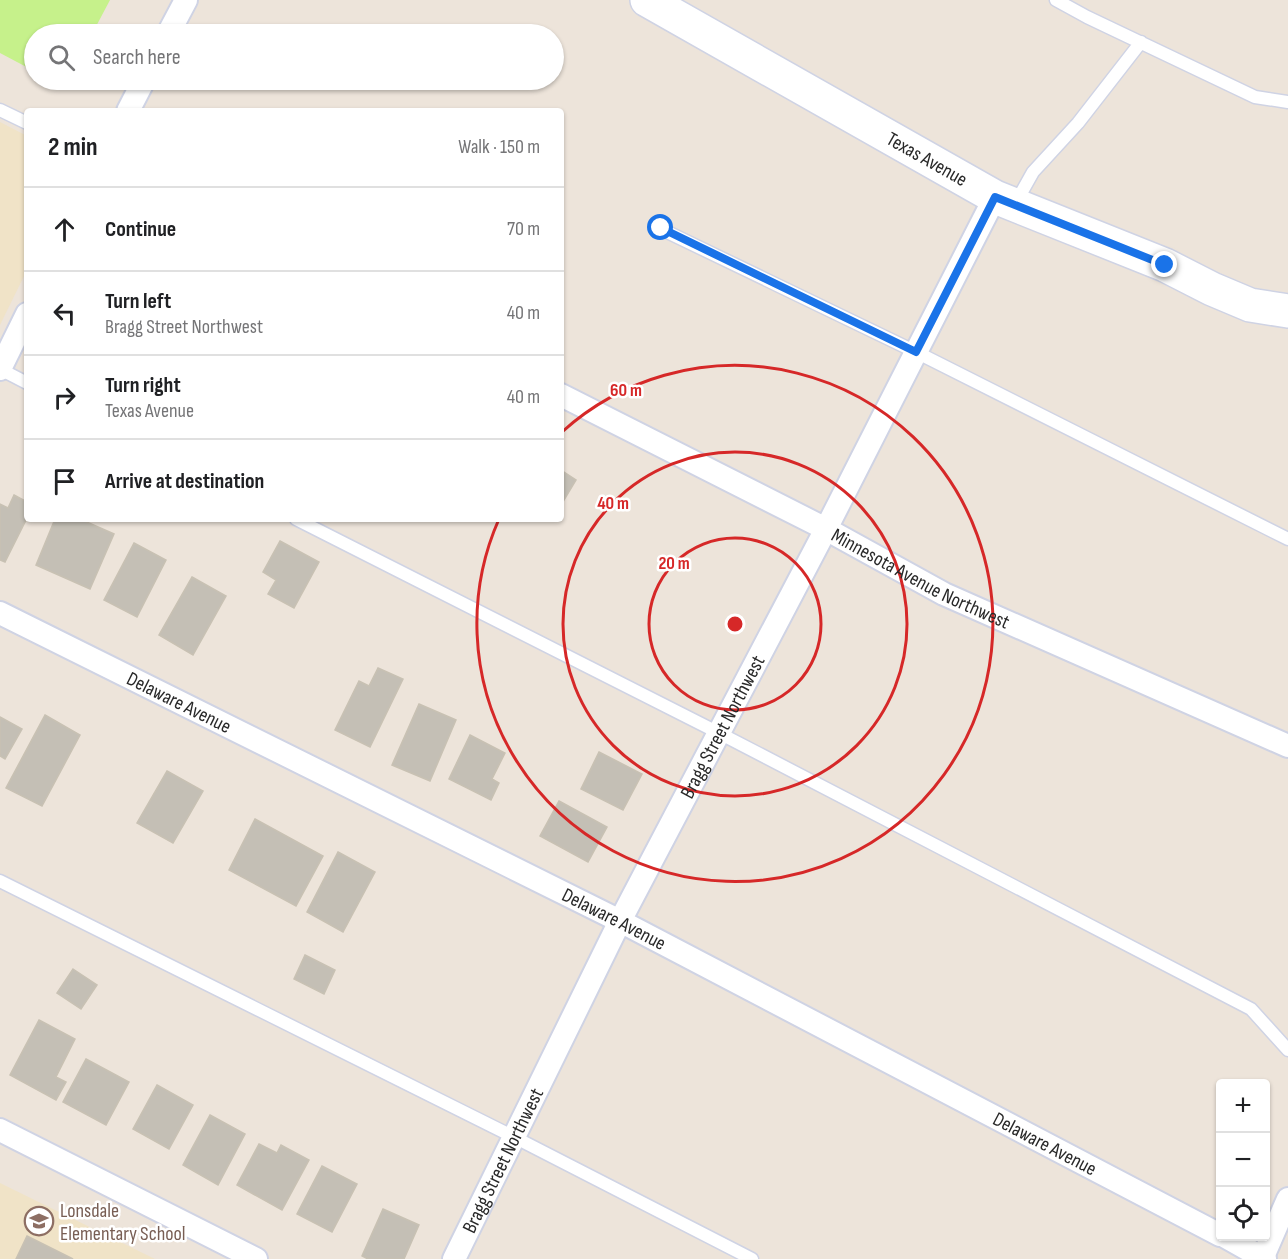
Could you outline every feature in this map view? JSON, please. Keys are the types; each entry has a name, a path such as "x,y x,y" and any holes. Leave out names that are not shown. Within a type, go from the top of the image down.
{"street":[{"path":"173,24 186,0"},
{"name":"Texas Avenue","path":"647,0 1005,201 1165,265 1250,305 1288,311"},
{"path":"130,108 139,90"},
{"name":"Bragg Street Northwest","path":"454,1259 620,921 826,529 916,352 1005,201"},
{"path":"0,369 24,320"},
{"name":"Minnesota Avenue Northwest","path":"564,396 826,529 944,594 1288,746"},
{"name":"Delaware Avenue","path":"0,613 620,921 1216,1232"},
{"path":"0,1130 256,1259"},
{"path":"1263,1258 1288,1199"},
{"name":"Delaware Avenue","path":"1233,1241 1263,1258"}],"lane":[{"path":"1056,0 1256,97 1288,102"},
{"path":"1005,201 1078,123 1141,42"},
{"path":"0,110 24,122"},
{"path":"661,228 916,352 1288,539"},
{"path":"0,369 24,381"},
{"path":"302,522 719,732 1251,1009 1288,1050"},
{"path":"0,881 514,1137 752,1259"}],"shaded area":[{"path":"0,122 24,134 24,276 0,325"},
{"name":"Lonsdale Elementary School","path":"0,1183 155,1259 0,1259"}],"green space":[{"path":"0,0 110,0 97,24 24,24 24,66 0,53"}],"building":[{"path":"564,472 576,480 564,500"},
{"path":"14,495 24,500 25,522 5,562 0,560 0,504 8,508"},
{"path":"54,522 87,522 114,534 90,589 36,565"},
{"path":"280,541 319,562 294,608 268,594 276,580 263,572"},
{"path":"134,543 166,560 137,617 104,600"},
{"path":"192,577 226,596 193,655 159,635"},
{"path":"378,668 403,679 370,747 335,730 359,681 369,686"},
{"path":"419,704 456,720 430,781 392,765"},
{"path":"45,715 80,735 42,806 6,788"},
{"path":"0,717 22,729 5,759 0,756"},
{"path":"470,735 505,753 492,779 499,783 491,800 449,779"},
{"path":"599,752 642,774 623,810 581,789"},
{"path":"167,771 203,791 173,843 137,823"},
{"path":"559,801 607,827 588,862 540,836"},
{"path":"255,819 323,856 296,906 229,870"},
{"path":"338,852 375,872 343,932 307,912"},
{"path":"305,955 335,970 324,994 294,979"},
{"path":"73,969 97,985 81,1009 57,993"},
{"path":"39,1020 75,1039 56,1077 66,1082 56,1100 10,1075"},
{"path":"86,1059 129,1082 106,1125 63,1102"},
{"path":"157,1085 193,1105 169,1149 133,1129"},
{"path":"210,1115 245,1134 218,1185 183,1165"},
{"path":"259,1144 277,1153 281,1145 309,1160 282,1210 237,1185"},
{"path":"322,1166 357,1184 332,1232 297,1214"},
{"path":"383,1209 419,1225 404,1259 368,1259 362,1256"},
{"path":"27,1236 73,1259 16,1259"}],"place":[{"name":"Lonsdale Elementary School","path":"39,1221"}],"route":[{"path":"661,228 916,352 995,197 1165,265"}]}
